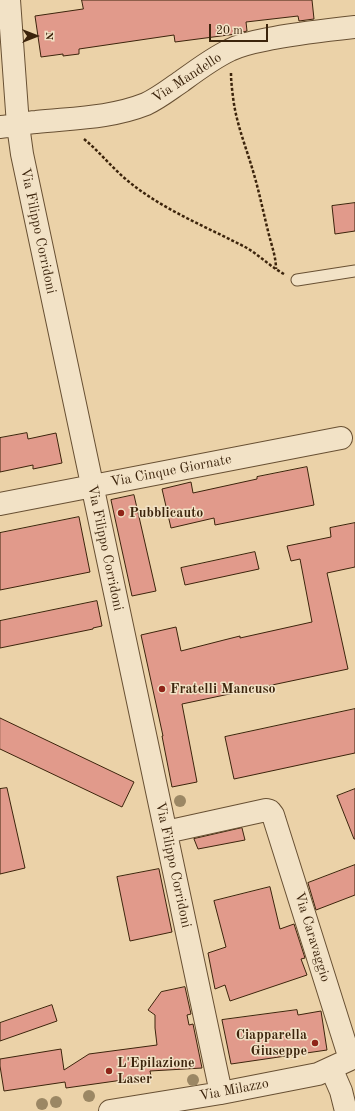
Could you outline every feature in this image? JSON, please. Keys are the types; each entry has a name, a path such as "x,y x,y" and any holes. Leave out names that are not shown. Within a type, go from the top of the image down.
{"street":[{"name":"Via Filippo Corridoni","path":"9,0 9,126 22,154 221,1094"},
{"name":"Via Mandello","path":"9,126 32,122 93,117 117,113 148,103 192,73 229,50 241,45 303,33 355,27"},
{"name":"Via Cinque Giornate","path":"0,504 341,438"},
{"name":"Via Caravaggio","path":"166,832 266,810 270,811 274,815 345,1061 341,1091 346,1111"},
{"name":"Via Milazzo","path":"110,1111 221,1094 318,1074 345,1061"}],"lane":[{"path":"297,280 355,271"}],"path":[{"path":"229,50 235,109 262,204 276,259 276,270"},
{"path":"82,137 128,181 158,202 247,248 268,262 276,270 297,280"}],"building":[{"path":"82,0 312,0 314,19 299,21 298,16 246,22 247,31 236,34 175,42 174,35 79,49 79,54 63,56 63,54 41,57 35,16 83,9"},
{"path":"355,203 355,231 335,234 332,206"},
{"path":"27,433 28,439 56,433 62,463 33,469 33,465 0,472 0,438"},
{"path":"307,467 314,505 215,525 214,518 171,528 162,489 191,482 193,493 257,479 257,477"},
{"path":"134,495 156,591 132,596 111,500"},
{"path":"79,517 90,572 0,590 0,533"},
{"path":"355,523 355,567 327,573 348,669 182,704 197,782 172,787 163,736 141,635 176,627 181,651 240,636 240,638 312,622 300,559 291,561 287,546 331,537 330,528"},
{"path":"255,552 259,569 185,585 181,568"},
{"path":"97,601 102,626 0,648 0,621"},
{"path":"355,709 355,753 234,779 225,737"},
{"path":"0,718 134,782 122,807 0,749"},
{"path":"7,788 25,868 0,874 0,789"},
{"path":"355,789 355,839 354,839 337,796"},
{"path":"242,828 245,840 198,849 194,839"},
{"path":"355,865 355,895 316,910 308,883"},
{"path":"159,869 172,932 130,941 117,877"},
{"path":"270,887 280,929 294,924 305,958 301,959 307,975 230,1001 225,985 215,989 208,953 226,947 214,901"},
{"path":"185,987 191,1014 187,1015 189,1025 193,1024 202,1068 150,1071 151,1076 66,1088 65,1082 4,1091 0,1059 61,1049 64,1070 89,1054 157,1045 155,1015 148,1010 161,992"},
{"path":"52,1005 57,1021 0,1041 0,1023"},
{"path":"297,1010 298,1015 321,1011 327,1050 231,1064 222,1020"}],"place":[{"name":"Pubblicauto","path":"121,513"},
{"name":"Fratelli Mancuso","path":"162,689"},
{"name":"Ciapparella Giuseppe","path":"315,1043"},
{"name":"L'Epilazione Laser","path":"109,1071"}]}
